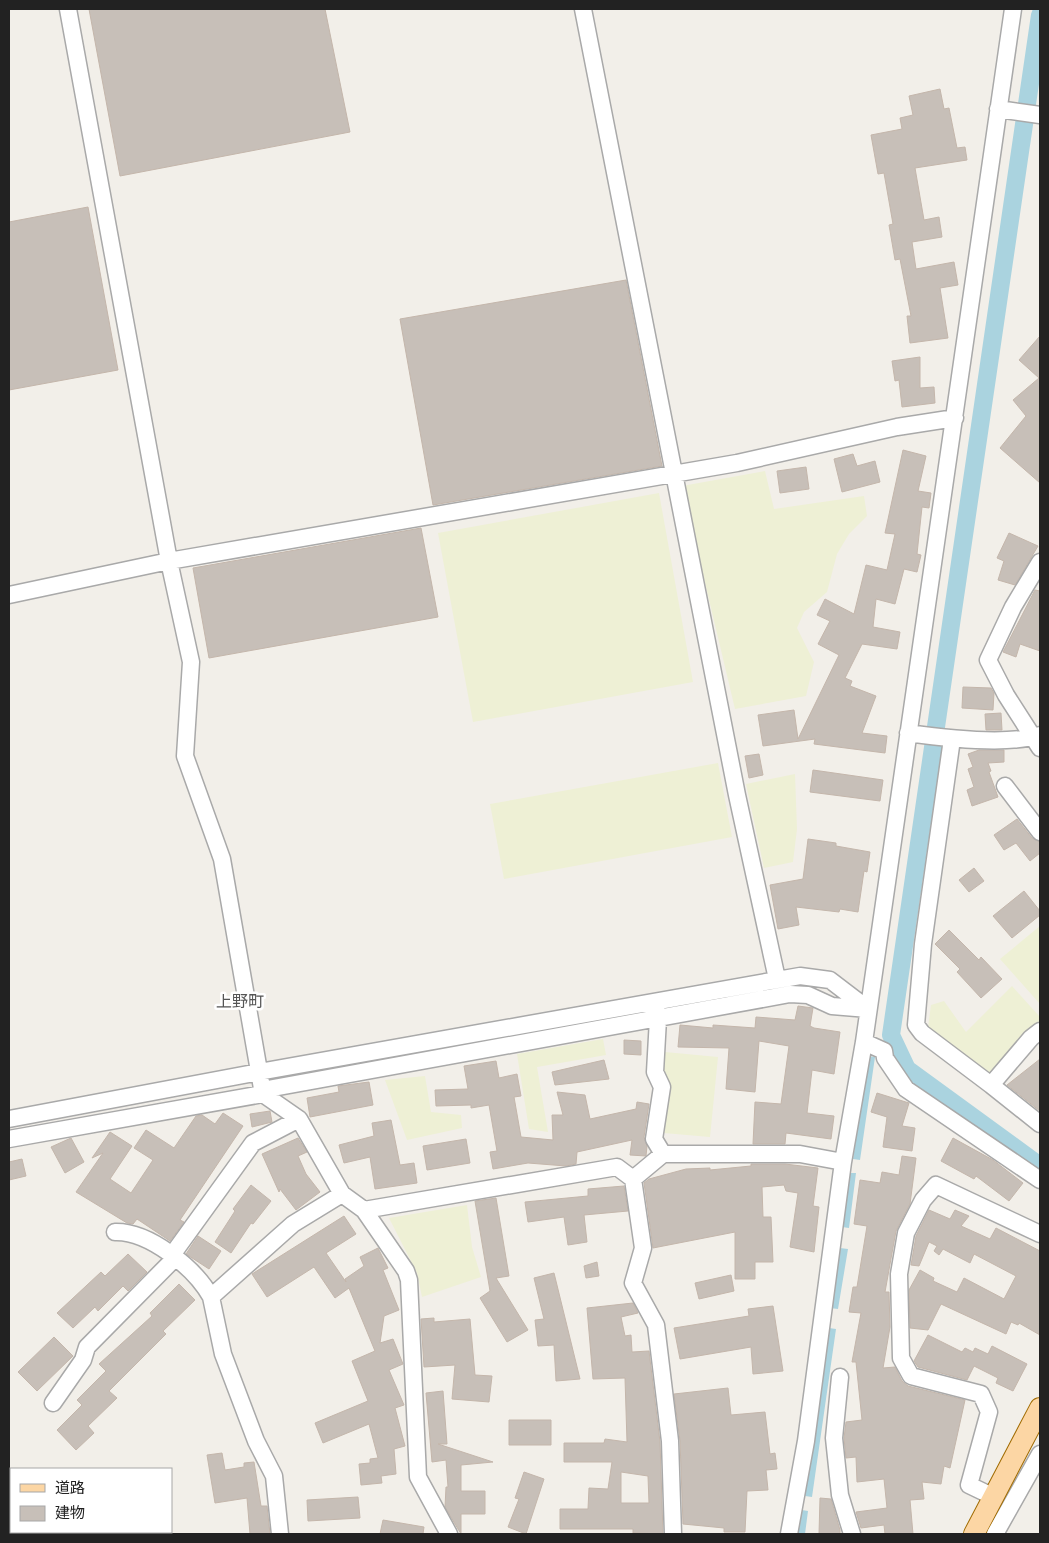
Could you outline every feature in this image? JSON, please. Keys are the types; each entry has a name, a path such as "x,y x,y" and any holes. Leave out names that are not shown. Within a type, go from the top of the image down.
{"main road":[{"path":"974,1534 997,1506 1040,1408"}],"street":[{"path":"68,9 169,561 191,662 184,756 222,859 263,1092 299,1119 342,1194 364,1210 406,1271 409,1280 418,1477 449,1534"},
{"path":"583,9 776,979"},
{"path":"789,1534 806,1441 843,1162 864,1042 1013,9"},
{"path":"998,109 1040,115"},
{"path":"9,595 169,561 737,463 897,427 955,418"},
{"path":"1038,740 988,660 1013,607 1040,562"},
{"path":"909,733 951,739 1038,740"},
{"path":"951,739 923,944 916,1025 922,1033 991,1084 1040,1124"},
{"path":"1005,786 1040,832"},
{"path":"9,1119 776,979 800,976 830,980 868,1009"},
{"path":"9,1139 790,994 808,995 832,1006 868,1009"},
{"path":"655,1001 658,1018 655,1072 662,1086 654,1139 663,1154"},
{"path":"600,1011 605,1028"},
{"path":"991,1084 1031,1038 1040,1031"},
{"path":"864,1042 884,1051 885,1058 906,1089 1040,1180"},
{"path":"53,1403 83,1360 87,1347 170,1262 172,1255 252,1144 299,1119"},
{"path":"633,1179 663,1154 800,1154 843,1162"},
{"path":"364,1210 617,1167 633,1179 643,1248 633,1283 656,1325 670,1442 673,1534"},
{"path":"997,1506 969,1485 989,1412 981,1394 911,1376 901,1358 899,1274 906,1233 922,1200 936,1185 1040,1234"},
{"path":"211,1297 293,1224 342,1194"},
{"path":"115,1232 129,1232 172,1255 191,1269 211,1297 223,1354 256,1441 274,1476 280,1534"},
{"path":"840,1377 834,1438 840,1494 852,1534"},
{"path":"995,1534 997,1506 1040,1454"}],"green space":[{"path":"765,471 774,509 864,496 867,516 849,534 837,554 827,592 804,612 797,628 814,662 806,696 735,709 682,486"},
{"path":"659,493 693,682 473,722 438,533"},
{"path":"718,763 732,837 504,879 490,804"},
{"path":"795,774 797,829 793,862 764,868 746,784"},
{"path":"1040,926 1040,1004 1000,959"},
{"path":"1012,986 1040,1017 1040,1020 989,1080 927,1035 931,1005 944,1001 966,1032"},
{"path":"603,1039 606,1055 537,1067 548,1132 529,1129 517,1054"},
{"path":"665,1052 718,1057 710,1137 664,1133 669,1083 663,1076"},
{"path":"425,1076 431,1112 461,1115 462,1128 407,1140 385,1080"},
{"path":"467,1205 472,1247 481,1277 422,1297 417,1273 389,1218"}],"water":[{"path":"868,1056 875,1057 860,1160 853,1159"},
{"path":"849,1173 856,1173 849,1228 842,1227"},
{"path":"840,1248 848,1249 838,1309 830,1308"},
{"path":"829,1328 836,1329 812,1497 805,1496"},
{"path":"802,1510 808,1511 805,1534 798,1534"}],"building":[{"path":"89,9 325,9 350,132 120,176"},
{"path":"940,89 944,109 949,108 957,148 965,147 967,160 915,168 924,220 939,217 942,237 912,242 916,269 954,262 958,285 940,288 948,338 910,343 907,316 911,316 900,259 895,260 889,225 893,224 884,173 878,174 871,135 902,129 900,118 913,115 909,96"},
{"path":"88,207 118,370 9,390 9,222"},
{"path":"626,280 662,466 433,505 400,319"},
{"path":"1040,336 1040,483 1000,448 1026,416 1013,400 1039,378 1019,360"},
{"path":"920,357 920,388 934,387 935,403 902,407 899,380 895,381 892,361"},
{"path":"903,450 926,456 918,491 931,493 929,508 922,507 917,554 921,555 917,572 904,569 895,604 876,599 873,627 900,632 897,649 862,644 845,678 852,681 850,686 876,696 862,733 887,736 885,753 814,744 815,739 763,746 758,715 794,710 798,739 839,655 818,644 830,621 817,615 825,599 854,614 866,565 887,570 895,534 885,533"},
{"path":"853,454 857,466 875,461 880,482 842,492 834,459"},
{"path":"806,467 809,489 780,493 777,471"},
{"path":"421,528 438,617 209,658 193,568"},
{"path":"1009,533 1038,546 1015,585 998,580 1004,561 997,558"},
{"path":"1035,590 1040,591 1040,651 1020,644 1016,657 1003,652"},
{"path":"963,687 991,688 994,693 993,710 962,708"},
{"path":"1001,713 1002,730 986,730 985,714"},
{"path":"979,750 1004,750 1004,762 988,763 991,771 989,772 998,797 972,806 967,790 974,787 968,769 973,767 968,754"},
{"path":"759,754 763,775 749,778 745,756"},
{"path":"813,770 883,780 880,801 810,792"},
{"path":"1017,819 1032,838 1040,842 1040,853 1030,861 1016,843 1004,850 994,835"},
{"path":"808,839 836,843 836,846 870,852 867,872 864,871 858,912 840,909 839,912 796,907 799,925 778,929 770,885 803,879"},
{"path":"974,868 984,881 969,892 959,880"},
{"path":"1024,891 1040,911 1040,915 1012,938 993,916"},
{"path":"949,930 979,960 981,957 1002,979 981,998 957,972 960,969 935,944"},
{"path":"798,1006 813,1008 810,1026 840,1032 834,1074 812,1070 807,1113 834,1116 831,1139 786,1133 785,1144 753,1144 755,1102 781,1104 789,1046 759,1041 755,1092 726,1089 729,1048 678,1047 680,1025 713,1028 713,1025 755,1028 756,1017 795,1020"},
{"path":"624,1040 641,1041 641,1055 624,1054"},
{"path":"1040,1059 1040,1111 1007,1085"},
{"path":"604,1060 609,1079 555,1085 552,1072"},
{"path":"496,1061 499,1078 517,1074 521,1096 514,1097 521,1137 553,1140 552,1115 563,1115 557,1092 585,1095 590,1119 636,1109 637,1102 649,1104 644,1137 647,1146 646,1156 630,1155 632,1140 577,1152 576,1164 566,1166 528,1163 493,1169 490,1152 497,1151 489,1105 471,1108 471,1105 436,1106 435,1090 468,1089 464,1066"},
{"path":"369,1082 373,1105 310,1117 307,1098 339,1092 338,1086"},
{"path":"877,1093 909,1103 902,1126 915,1128 912,1151 883,1147 887,1117 871,1112"},
{"path":"270,1111 272,1122 252,1127 250,1114"},
{"path":"223,1113 243,1126 180,1220 184,1222 170,1241 137,1219 133,1224 127,1223 76,1192 103,1153 92,1158 110,1132 132,1146 110,1179 131,1193 153,1160 134,1148 146,1130 174,1148 196,1116 202,1115 215,1124"},
{"path":"391,1120 400,1165 414,1163 417,1183 375,1189 370,1157 344,1163 339,1145 374,1136 372,1123"},
{"path":"71,1138 84,1162 65,1173 51,1147"},
{"path":"298,1138 307,1152 298,1156 306,1174 320,1192 296,1210 280,1189 279,1192 262,1154"},
{"path":"953,1138 993,1160 1023,1183 1009,1201 976,1176 974,1179 941,1161"},
{"path":"466,1139 470,1163 427,1170 423,1146"},
{"path":"902,1156 916,1158 910,1204 896,1231 885,1292 889,1292 890,1327 883,1368 895,1367 902,1381 908,1386 965,1400 950,1468 944,1466 941,1484 922,1482 924,1499 910,1500 913,1534 885,1534 884,1525 861,1528 856,1512 887,1508 884,1479 857,1482 856,1457 846,1458 844,1438 846,1422 862,1420 856,1362 852,1362 861,1313 849,1312 853,1287 857,1287 867,1226 854,1224 860,1180 880,1183 882,1172 899,1175"},
{"path":"22,1159 26,1176 9,1180 9,1162"},
{"path":"751,1164 785,1164 818,1168 813,1206 819,1207 814,1252 790,1247 798,1193 786,1191 784,1185 762,1187 763,1217 771,1217 773,1262 755,1262 755,1279 735,1279 735,1232 653,1248 644,1183 649,1179 686,1169 710,1168 710,1170 751,1166"},
{"path":"251,1185 271,1201 253,1224 251,1223 231,1253 215,1242 235,1211 233,1209"},
{"path":"624,1186 628,1211 584,1215 587,1242 568,1245 564,1217 528,1222 525,1202 588,1196 588,1189"},
{"path":"496,1198 509,1276 496,1278 528,1330 507,1342 480,1298 490,1291 475,1201"},
{"path":"929,1210 950,1219 955,1210 969,1216 961,1226 990,1239 996,1228 1040,1251 1040,1335 1019,1323 1018,1325 1011,1322 1006,1334 941,1304 928,1330 910,1328 909,1290 920,1270 934,1278 933,1281 957,1292 964,1278 1004,1299 1016,1276 974,1254 970,1263 943,1249 939,1255 934,1251 937,1246 929,1242 919,1266 911,1265 916,1236"},
{"path":"344,1216 356,1234 326,1253 346,1282 345,1279 364,1266 360,1257 378,1248 388,1268 383,1270 399,1310 384,1316 380,1343 393,1339 403,1364 389,1370 404,1405 395,1408 405,1446 394,1449 396,1474 381,1476 382,1483 361,1485 359,1464 370,1463 370,1459 378,1458 369,1424 323,1443 315,1423 368,1401 352,1361 375,1351 349,1288 335,1298 314,1267 267,1297 252,1274"},
{"path":"198,1236 221,1251 209,1269 186,1254"},
{"path":"128,1254 147,1272 128,1291 123,1286 98,1311 95,1307 73,1328 57,1313 101,1272 105,1276"},
{"path":"597,1262 599,1276 586,1278 584,1266"},
{"path":"554,1273 580,1379 556,1381 554,1345 538,1346 535,1320 544,1319 534,1278"},
{"path":"731,1275 734,1291 699,1299 695,1283"},
{"path":"179,1284 195,1300 163,1331 166,1334 109,1391 117,1398 88,1426 94,1433 76,1450 57,1430 82,1405 77,1400 106,1371 99,1364 152,1316 150,1313"},
{"path":"633,1303 638,1313 621,1317 625,1336 631,1335 632,1352 649,1351 660,1442 663,1534 633,1533 633,1529 560,1529 560,1509 588,1509 589,1488 608,1489 612,1462 564,1462 564,1443 604,1443 605,1439 627,1442 625,1378 593,1379 587,1308","holes":["621,1472 648,1476 649,1503 621,1503"]},
{"path":"773,1306 783,1371 753,1374 751,1347 680,1359 674,1328 749,1316 748,1309"},
{"path":"434,1318 434,1322 470,1319 475,1375 492,1376 489,1402 452,1399 455,1365 424,1367 421,1319"},
{"path":"928,1335 962,1352 965,1348 973,1352 975,1348 988,1354 992,1346 1027,1364 1013,1391 996,1383 998,1378 974,1366 967,1380 918,1367 914,1361"},
{"path":"54,1337 73,1356 37,1391 18,1372"},
{"path":"728,1388 731,1415 765,1412 770,1454 775,1453 777,1469 766,1470 768,1490 747,1491 745,1532 724,1532 724,1528 683,1524 680,1441 674,1394"},
{"path":"443,1391 447,1444 438,1444 493,1462 461,1465 461,1491 485,1491 485,1514 461,1514 461,1534 445,1507 446,1487 448,1487 446,1460 432,1462 426,1393"},
{"path":"509,1420 551,1420 551,1445 509,1445"},
{"path":"222,1453 225,1470 244,1467 244,1463 254,1462 261,1506 267,1506 270,1534 250,1534 247,1498 215,1503 207,1455"},
{"path":"524,1472 544,1479 526,1534 508,1527 519,1499 515,1498"},
{"path":"358,1497 360,1518 308,1521 307,1500"},
{"path":"820,1498 831,1499 840,1534 819,1534"},
{"path":"383,1520 424,1527 423,1534 380,1534"}],"waterway":[{"path":"1040,15 891,1035 907,1069 1040,1166"}],"district":[{"name":"上野町","path":"240,1001"}]}
